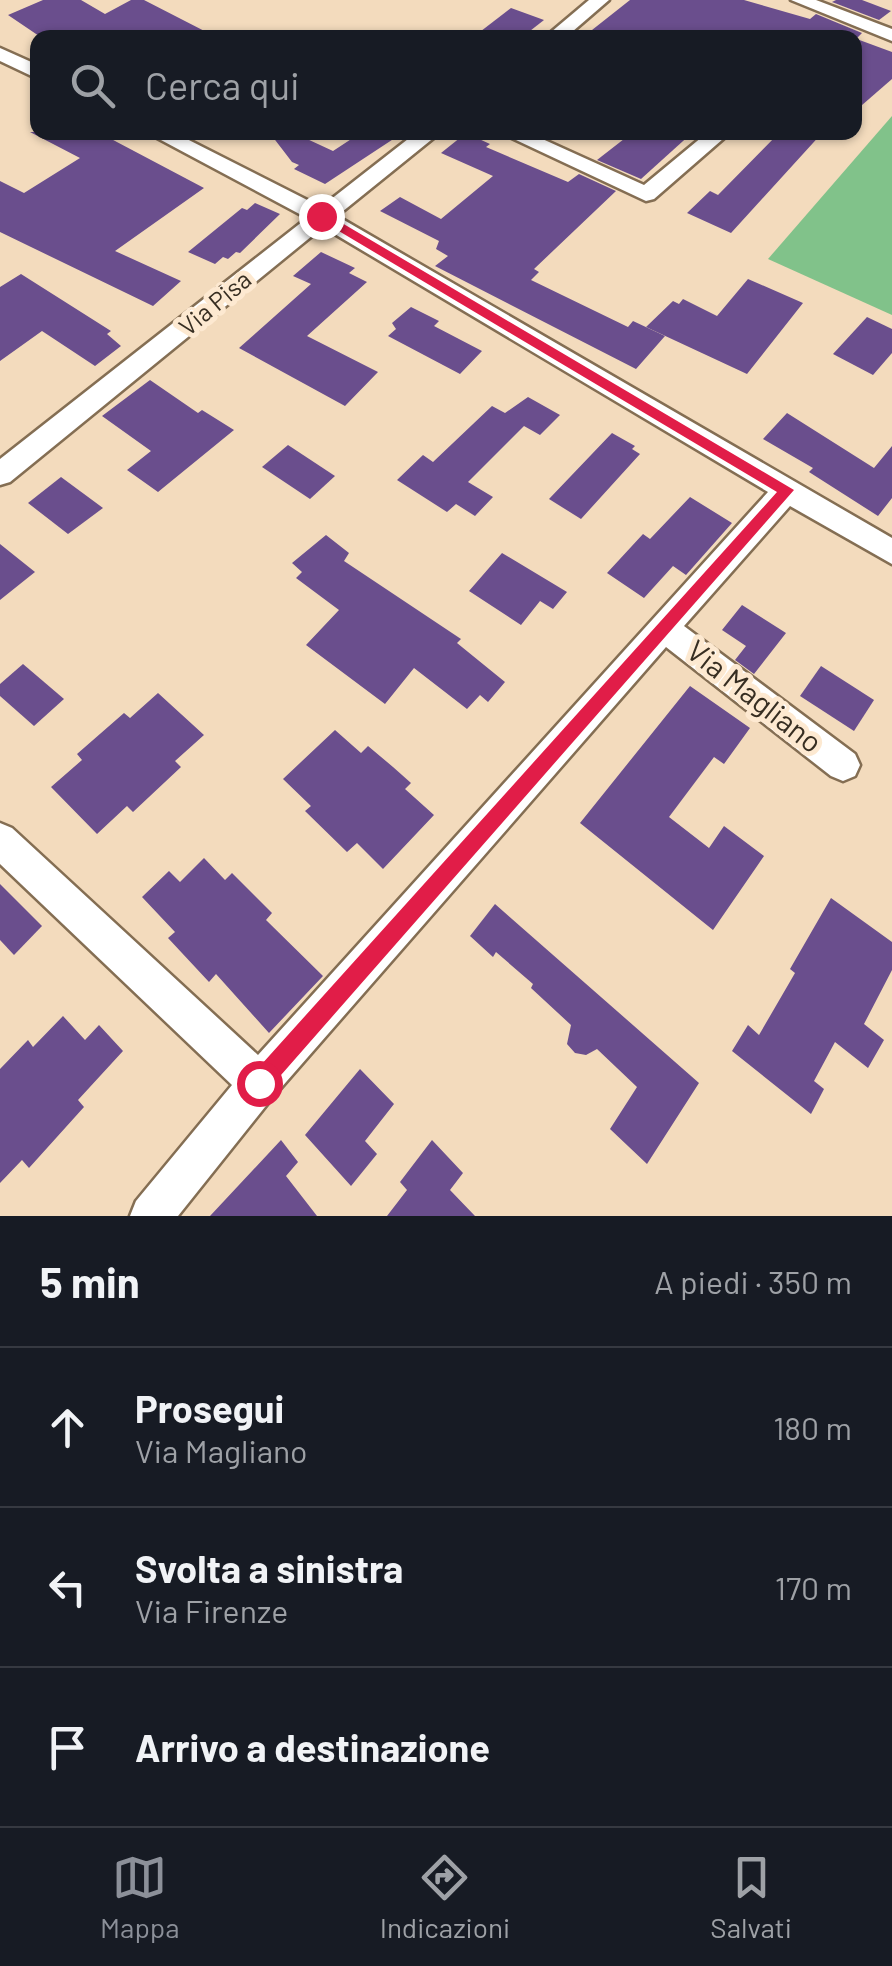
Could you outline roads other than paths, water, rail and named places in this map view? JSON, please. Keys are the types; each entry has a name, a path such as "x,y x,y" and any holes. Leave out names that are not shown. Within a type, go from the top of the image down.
{"street":[{"path":"563,30 600,0"},
{"path":"800,0 892,35"},
{"path":"0,54 30,69"},
{"path":"172,140 321,216 892,552"},
{"name":"Via Pisa","path":"0,474 106,394 321,216 421,140"},
{"path":"527,140 646,194 711,140"},
{"name":"Via Magliano","path":"152,1216 259,1083 787,490"},
{"name":"Via Magliano","path":"665,629 843,765"},
{"path":"0,840 259,1083"}]}
